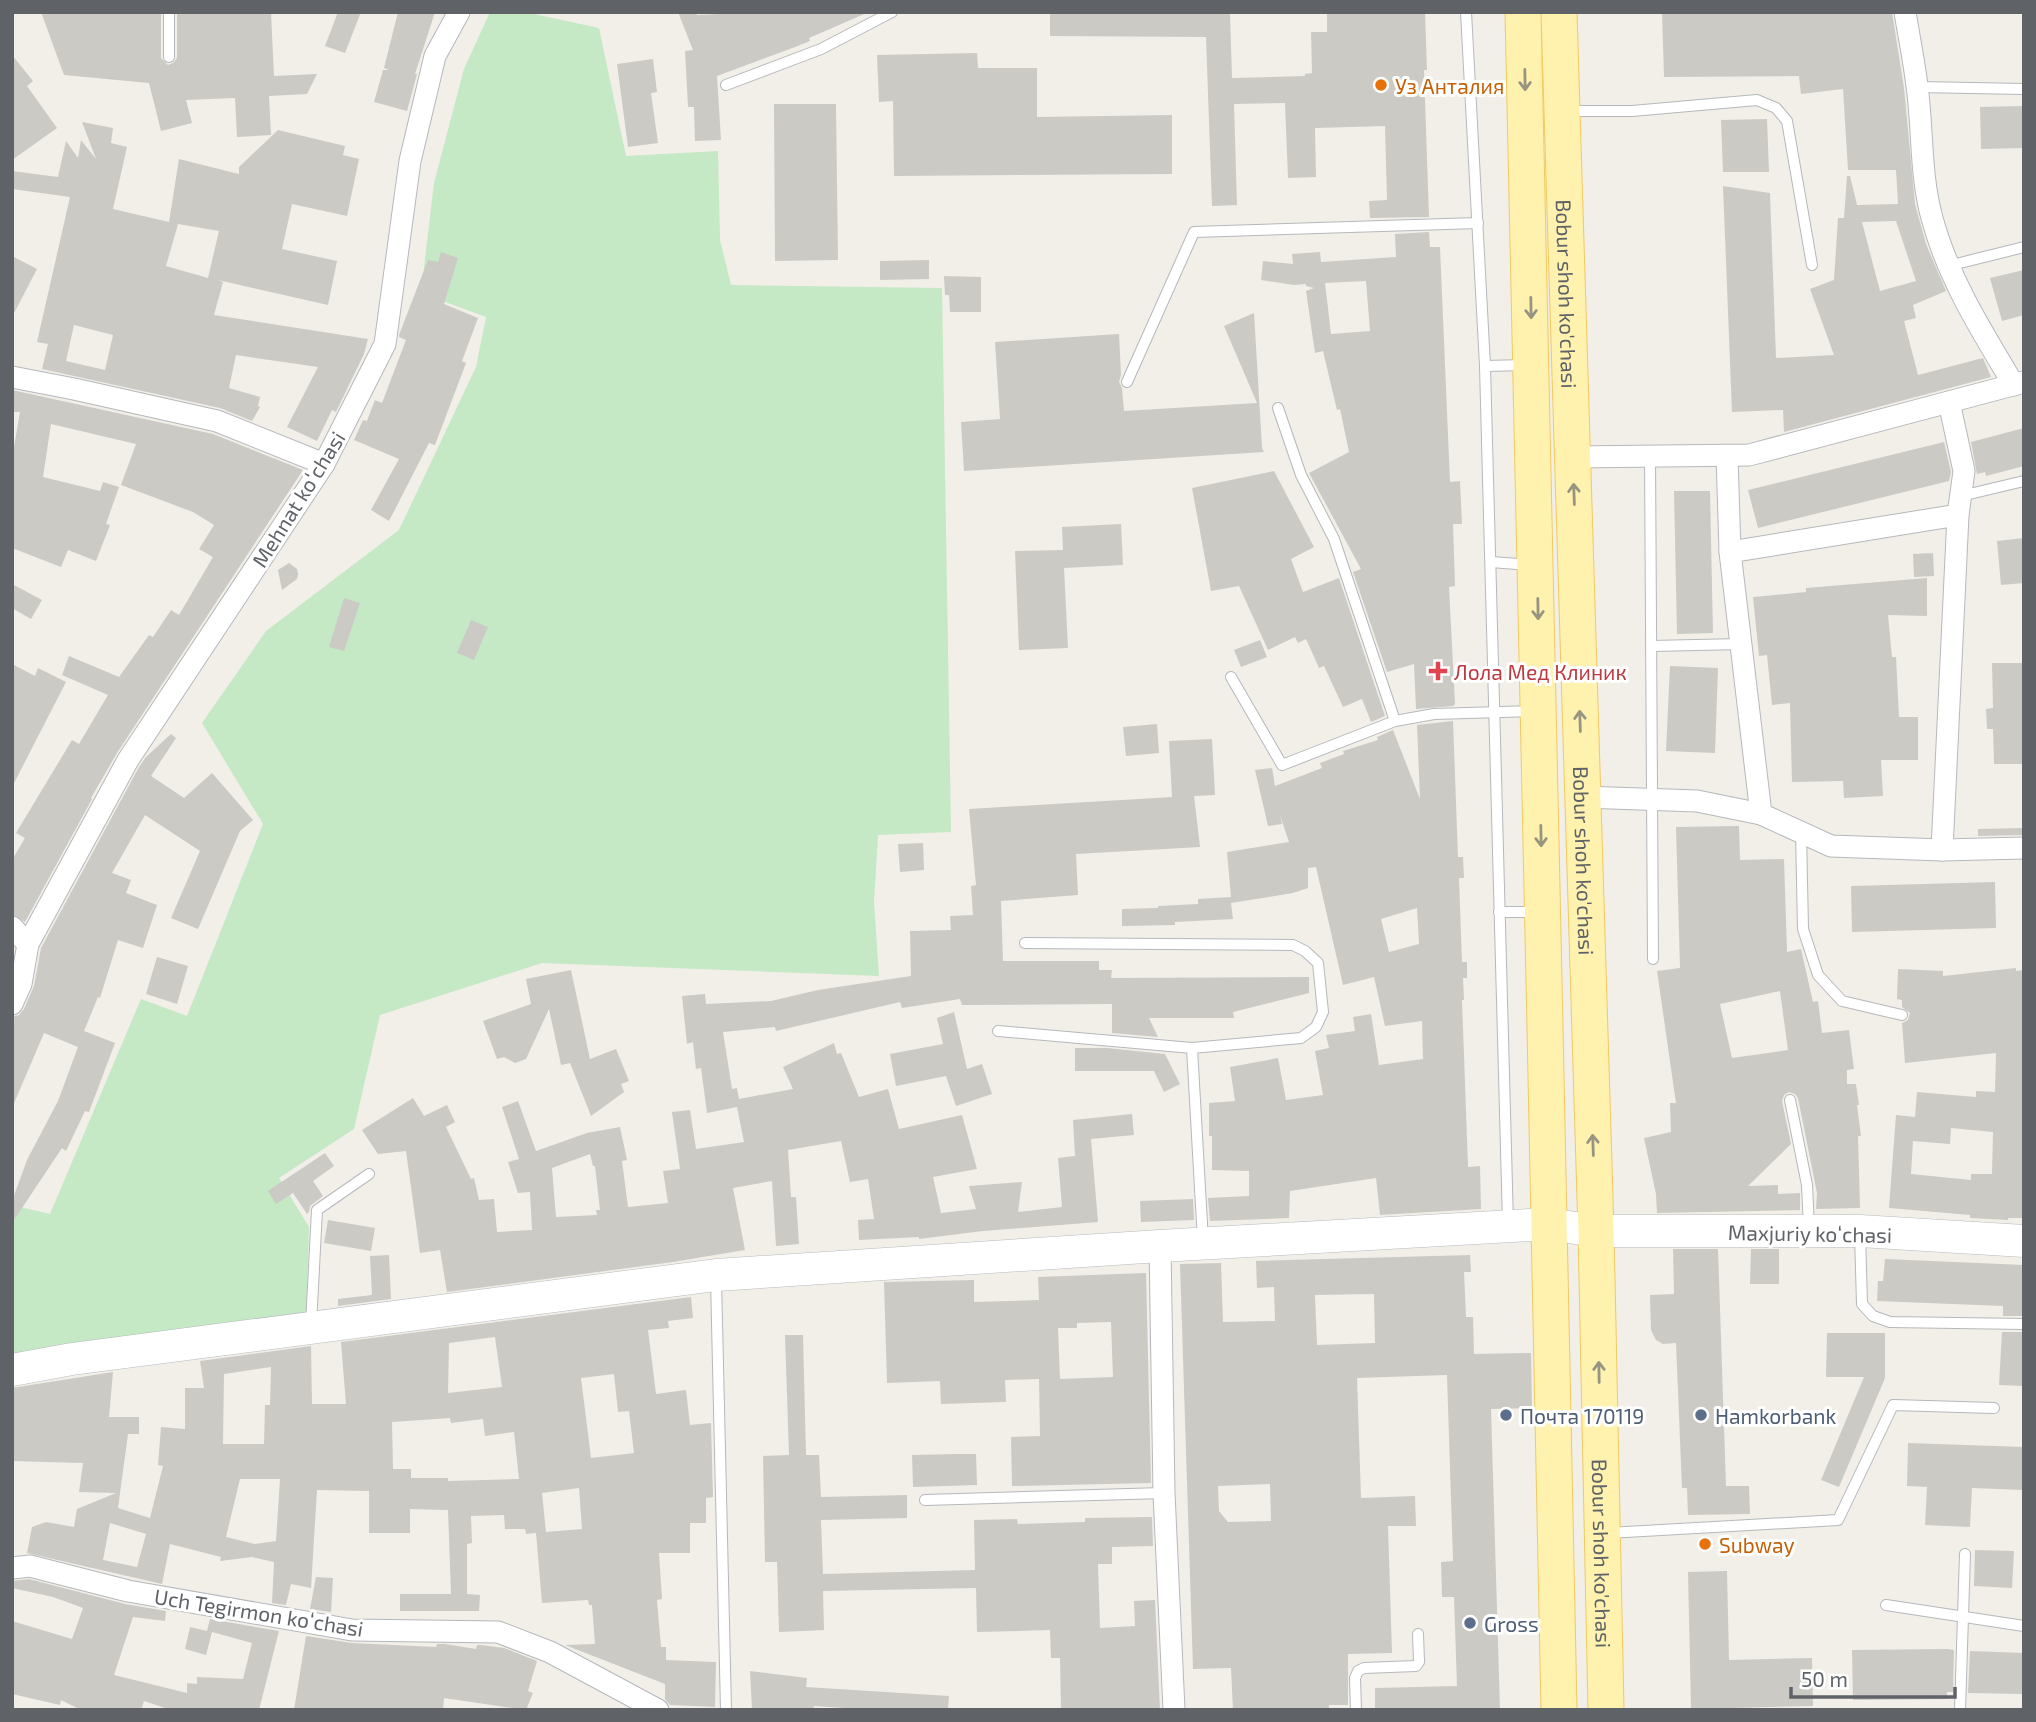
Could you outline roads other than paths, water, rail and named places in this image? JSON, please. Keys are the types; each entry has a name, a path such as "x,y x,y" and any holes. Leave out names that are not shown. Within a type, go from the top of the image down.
{"main road":[{"name":"Bobur shoh ko'chasi","path":"1523,12 1537,565 1559,1710"},
{"name":"Bobur shoh ko'chasi","path":"1559,12 1596,1231 1606,1710"}],"street":[{"name":"Mehnat koʻchasi","path":"12,1004 21,984 28,944 128,760 324,464 385,344 410,161 435,56 459,12"},
{"path":"1573,457 1749,455 2019,383 1982,333 1948,266 1931,216 1920,129 1918,88 1905,12"},
{"path":"12,377 74,388 217,421 324,464"},
{"path":"1942,850 1959,505 1964,471 1948,402"},
{"path":"1727,456 1730,552 1761,814"},
{"path":"1730,552 1959,505"},
{"path":"1583,797 1697,801 1761,814 1831,846 1942,850 2024,848"},
{"path":"12,927 28,944"},
{"name":"Maxjuriy koʻchasi","path":"12,1370 72,1359 716,1275 1160,1246 1548,1224 1596,1231 1860,1231 2024,1241"},
{"path":"1160,1246 1164,1493 1174,1710"},
{"name":"Uch Tegirmon koʻchasi","path":"12,1568 30,1566 128,1591 352,1630 498,1632 550,1652 659,1710"}],"lane":[{"path":"169,12 169,57"},
{"path":"726,85 821,49 892,12"},
{"path":"1466,12 1485,366 1508,1227"},
{"path":"1918,88 2024,89"},
{"path":"1560,110 1632,111 1757,100 1776,107 1787,121 1812,265"},
{"path":"1127,382 1194,233 1478,223"},
{"path":"1948,266 2024,247"},
{"path":"1485,366 1532,364"},
{"path":"1278,408 1301,475 1334,539 1395,721"},
{"path":"1650,456 1653,959"},
{"path":"1959,505 2024,481"},
{"path":"1491,562 1537,565"},
{"path":"1651,646 1741,644"},
{"path":"1231,677 1282,765 1395,721 1434,714 1539,711"},
{"path":"1801,832 1803,929 1818,975 1842,1001 1902,1015"},
{"path":"1499,912 1543,912"},
{"path":"998,1031 1192,1048 1301,1038 1316,1027 1323,1012 1318,963 1306,951 1293,945 1025,943"},
{"path":"1192,1048 1203,1244"},
{"path":"1790,1100 1807,1185 1809,1231"},
{"path":"311,1328 317,1210 369,1174"},
{"path":"1860,1231 1862,1304 1873,1316 1890,1322 2024,1325"},
{"path":"716,1275 726,1710"},
{"path":"1602,1533 1838,1520 1893,1405 1994,1408"},
{"path":"925,1500 1164,1493"},
{"path":"1961,1710 1965,1554"},
{"path":"1886,1605 2024,1626"},
{"path":"1356,1710 1355,1678 1358,1671 1364,1668 1416,1666 1419,1662 1418,1634"}],"place":[{"name":"Уз Анталия","path":"1381,85"},
{"name":"Лола Мед Клиник","path":"1438,671"},
{"name":"Почта 170119","path":"1506,1415"},
{"name":"Hamkorbank","path":"1701,1415"},
{"name":"Subway","path":"1705,1544"},
{"name":"Gross","path":"1470,1623"}]}
